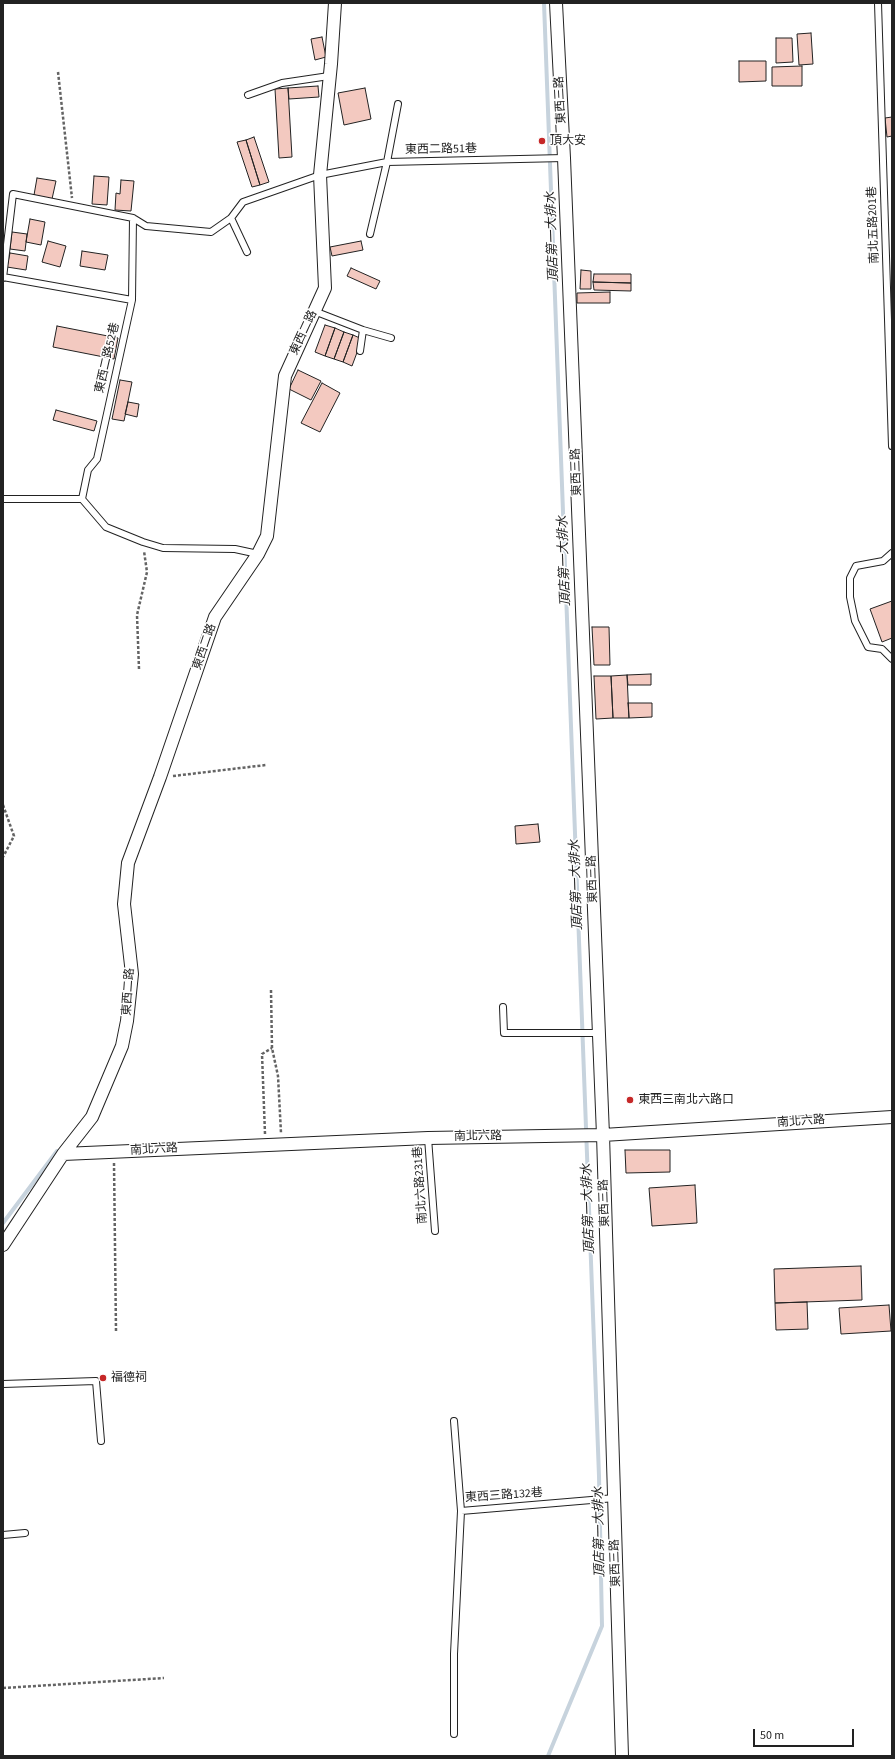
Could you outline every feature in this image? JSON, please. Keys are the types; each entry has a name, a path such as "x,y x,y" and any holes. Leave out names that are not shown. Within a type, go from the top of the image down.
{"street":[{"name":"東西二路","path":"3,1245 63,1154 92,1117 122,1046 127,1021 132,974 124,904 128,863 160,777 215,617 258,554 267,536 285,376 325,288 320,175 335,3"},
{"name":"東西三路","path":"556,3 564,158 603,1135 622,1756"},
{"name":"南北六路","path":"63,1154 428,1138 603,1135 892,1117"}],"lane":[{"name":"南北五路201巷","path":"878,3 892,446"},
{"path":"248,96 282,82 329,76"},
{"path":"370,234 387,162 398,104"},
{"name":"東西二路51巷","path":"320,175 387,162 564,158"},
{"path":"132,300 3,278 13,194 133,218 146,226 210,232 231,218 243,202 320,175"},
{"name":"東西二路52巷","path":"82,499 88,470 97,459 132,300 133,218"},
{"path":"231,218 247,252"},
{"path":"314,311 363,330 391,338"},
{"path":"360,351 363,330"},
{"path":"3,499 82,499 106,527 143,542 163,548 235,549 258,554"},
{"path":"892,553 883,561 856,566 850,578 850,597 855,621 868,647 882,649 892,659"},
{"path":"503,1007 504,1033 599,1033"},
{"name":"南北六路231巷","path":"428,1138 435,1231"},
{"path":"3,1384 96,1381 101,1441"},
{"name":"東西三路132巷","path":"454,1421 461,1511 614,1498"},
{"path":"454,1734 454,1654 461,1511"},
{"path":"3,1535 25,1533"}],"path":[{"path":"58,72 73,206"},
{"path":"139,669 137,615 147,572 143,542"},
{"path":"160,777 266,766"},
{"path":"3,805 14,836 3,856"},
{"path":"271,990 272,1048 278,1076 281,1144"},
{"path":"266,1144 262,1054 272,1048"},
{"path":"113,1151 116,1331"},
{"path":"3,1688 164,1678"}],"building":[{"path":"811,33 813,64 799,65 797,34"},
{"path":"322,37 326,57 315,60 311,39"},
{"path":"776,38 792,38 793,62 776,63"},
{"path":"739,61 766,61 766,81 739,82"},
{"path":"802,66 802,86 772,86 772,67"},
{"path":"318,86 319,97 289,99 288,88"},
{"path":"288,88 292,157 279,158 275,89"},
{"path":"365,88 371,119 344,125 338,93"},
{"path":"892,117 892,136 887,137 885,118"},
{"path":"254,137 269,182 260,185 246,140"},
{"path":"246,140 260,185 252,187 237,142"},
{"path":"94,176 109,177 107,205 92,204"},
{"path":"37,178 56,181 52,199 34,195"},
{"path":"121,180 134,181 131,211 115,210 116,193 120,194"},
{"path":"30,219 45,222 41,245 26,242"},
{"path":"12,232 27,234 25,251 10,249"},
{"path":"48,241 66,246 60,267 42,262"},
{"path":"361,241 363,250 332,256 330,247"},
{"path":"82,251 108,255 105,270 80,266"},
{"path":"10,253 28,256 26,270 7,267"},
{"path":"351,268 380,281 376,289 347,276"},
{"path":"581,270 591,271 591,289 580,289"},
{"path":"594,274 631,274 631,283 593,282"},
{"path":"593,282 631,283 631,291 594,290"},
{"path":"610,292 610,303 577,303 577,293"},
{"path":"325,325 335,328 325,356 315,352"},
{"path":"57,326 118,338 114,359 53,347"},
{"path":"335,328 344,332 334,359 325,356"},
{"path":"344,332 353,335 343,362 334,359"},
{"path":"353,335 362,339 352,366 343,362"},
{"path":"298,370 321,381 311,400 289,389"},
{"path":"120,380 132,382 124,421 112,419"},
{"path":"322,383 340,393 320,432 301,423"},
{"path":"128,402 139,404 137,417 125,414"},
{"path":"56,410 97,421 94,431 53,420"},
{"path":"892,601 892,638 882,642 870,609"},
{"path":"592,627 609,627 610,665 594,665"},
{"path":"651,674 651,685 628,685 627,675"},
{"path":"627,675 629,718 613,718 611,676"},
{"path":"594,676 611,676 613,718 596,719"},
{"path":"628,703 652,703 652,717 629,718"},
{"path":"538,824 540,842 516,844 515,826"},
{"path":"625,1150 670,1150 670,1172 626,1173"},
{"path":"695,1185 697,1223 652,1226 649,1188"},
{"path":"861,1266 862,1300 775,1303 774,1269"},
{"path":"807,1302 808,1329 776,1330 775,1303"},
{"path":"889,1305 891,1331 841,1334 839,1308"}],"waterway":[{"name":"頂店第一大排水","path":"544,3 599,1476 602,1626 548,1756"},
{"path":"3,1223 57,1151"}],"place":[{"name":"頂大安","path":"542,141"},
{"name":"東西三南北六路口","path":"630,1100"},
{"name":"福德祠","path":"103,1378"}]}
